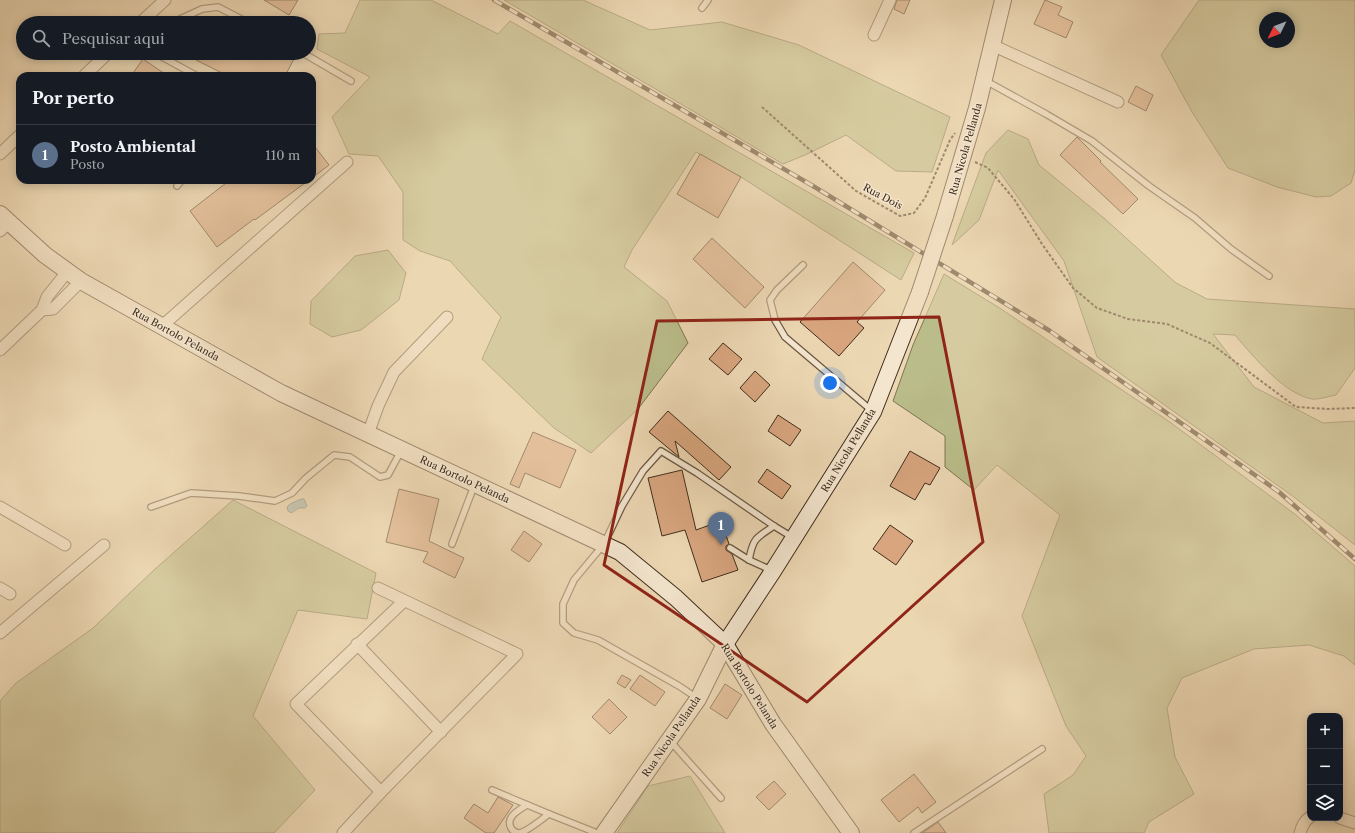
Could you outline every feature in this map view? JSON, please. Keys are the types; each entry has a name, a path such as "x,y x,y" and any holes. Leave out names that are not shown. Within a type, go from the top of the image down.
{"street":[{"path":"147,16 165,0"},
{"path":"874,35 890,0"},
{"name":"Rua Nicola Pellanda","path":"604,833 698,699 725,644 773,572 873,412 920,292 945,216 984,80 1002,0"},
{"path":"992,46 1118,102"},
{"path":"88,72 101,60"},
{"path":"0,154 16,139"},
{"path":"162,326 346,162"},
{"name":"Rua Bortolo Pelanda","path":"3,222 67,272 81,281 281,393 620,552 676,598 725,644 773,724 851,833"},
{"path":"0,350 42,310 47,297 67,272"},
{"path":"42,310 54,309 81,281"},
{"path":"368,434 378,406 394,372 447,317"},
{"path":"0,507 65,546"},
{"path":"0,633 104,545"},
{"path":"0,588 10,594"},
{"path":"343,833 381,792 517,654 378,588"},
{"path":"381,792 296,704 357,644 404,601"},
{"path":"357,644 441,732"},
{"path":"1300,833 1302,826 1307,819"},
{"path":"1343,819 1355,823"}],"lane":[{"path":"702,8 708,0"},
{"path":"187,16 202,9 218,7 235,16"},
{"path":"168,60 190,72"},
{"path":"315,60 351,81"},
{"path":"984,80 1092,141 1149,186 1195,218 1231,249 1269,276"},
{"path":"803,264 777,290 770,300 774,320 785,337 873,412"},
{"path":"151,507 191,493 239,496 275,501 292,493 306,478 334,455 350,457 380,477 388,475 402,450"},
{"path":"698,699 679,686 598,640 574,633 563,623 562,604 574,580 604,544 622,506 643,471 661,451 698,473 774,526 794,538"},
{"path":"452,544 475,484"},
{"path":"749,560 752,545 757,537 774,526"},
{"path":"730,548 749,560 773,572"},
{"path":"669,740 721,798"},
{"path":"914,833 1042,749"},
{"path":"492,790 597,833"},
{"path":"527,805 511,818 510,825 512,830 515,832 521,833 549,814"}],"path":[{"name":"Rua Dois","path":"762,107 856,191 900,216 914,213 925,198 950,140 958,128"},
{"path":"963,156 988,168 1014,199 1042,244 1073,288 1097,308 1128,319 1167,324 1210,343 1296,407 1328,409 1355,408"}],"highlighted area":[{"path":"939,317 983,542 807,702 604,565 657,321"}],"green space":[{"path":"360,0 431,0 498,34 510,21 914,253 901,280 741,177 696,152 632,250 624,267 667,301 688,343 638,409 591,453 554,428 482,359 501,317 450,261 420,251 403,240 403,192 378,156 349,154 332,117 370,77 317,49 319,34 345,33"},
{"path":"504,0 583,0 650,30 722,22 799,45 950,117 932,172 896,171 846,135 783,164"},
{"path":"1199,0 1355,0 1355,170 1351,183 1331,196 1316,197 1277,187 1228,168 1192,112 1161,55"},
{"path":"1008,130 1028,139 1039,165 1105,219 1176,283 1207,299 1355,309 1355,368 1336,395 1321,398 1312,399 1301,396 1280,382 1260,363 1235,335 1213,334 1254,387 1323,423 1355,421 1355,545 1294,497 1097,357 1064,261 998,170 979,220 952,245 986,153"},
{"path":"388,250 406,273 399,300 361,330 332,337 310,324 311,301 355,256"},
{"path":"944,274 998,307 1167,420 1296,515 1355,566 1355,665 1344,656 1309,645 1254,649 1182,678 1167,708 1175,757 1194,794 1149,822 1144,833 1049,833 1044,794 1073,775 1086,756 1066,726 1022,616 1060,515 997,465 974,490 945,467 945,436 893,401 913,345"},
{"path":"233,500 376,573 367,619 298,610 253,716 315,790 274,833 0,833 0,701 16,683 93,628 154,570"},
{"path":"690,776 725,833 617,833 648,786"}],"water":[{"path":"304,499 307,506 305,508 299,508 292,512 288,511 287,507 290,504"}],"building":[{"path":"264,0 298,0 289,15"},
{"path":"897,0 910,0 904,14 894,9"},
{"path":"1045,0 1062,7 1058,15 1073,22 1066,38 1034,24"},
{"path":"142,60 144,60 162,72 134,72"},
{"path":"196,60 293,60 287,72 220,72"},
{"path":"1136,86 1153,95 1146,111 1128,102"},
{"path":"1077,137 1138,199 1123,214 1060,155"},
{"path":"316,148 329,165 316,175"},
{"path":"700,154 741,177 718,218 677,194"},
{"path":"225,184 304,184 217,247 190,211"},
{"path":"712,238 764,287 745,308 693,259"},
{"path":"853,262 885,290 857,322 864,328 839,356 800,322"},
{"path":"723,343 742,359 728,375 709,359"},
{"path":"755,371 770,385 755,402 740,388"},
{"path":"668,411 731,467 719,480 675,441 679,457 649,432"},
{"path":"778,415 801,430 790,446 768,431"},
{"path":"533,432 576,450 560,488 525,473 519,488 510,484"},
{"path":"910,451 940,468 930,485 925,483 915,500 890,486"},
{"path":"767,469 791,486 782,499 758,482"},
{"path":"682,470 696,530 721,521 729,544 726,546 726,550 732,554 738,570 702,582 685,530 662,536 648,478"},
{"path":"399,489 439,499 429,541 464,558 455,578 423,562 428,552 386,542"},
{"path":"890,525 913,541 896,565 873,549"},
{"path":"524,531 542,544 529,562 511,550"},
{"path":"622,675 631,680 625,688 617,683"},
{"path":"640,675 665,692 655,706 630,689"},
{"path":"725,684 742,695 727,719 710,708"},
{"path":"609,699 627,717 610,734 592,717"},
{"path":"914,774 936,802 922,813 918,807 899,822 881,800"},
{"path":"774,781 786,794 769,810 756,797"},
{"path":"498,797 513,805 494,833 486,833 464,818 474,804 488,813"},
{"path":"938,822 946,833 922,833"}],"railway":[{"path":"494,0 813,186 1050,331 1279,492 1355,559"}],"place":[{"name":"Posto Ambiental","path":"721,545"}]}
